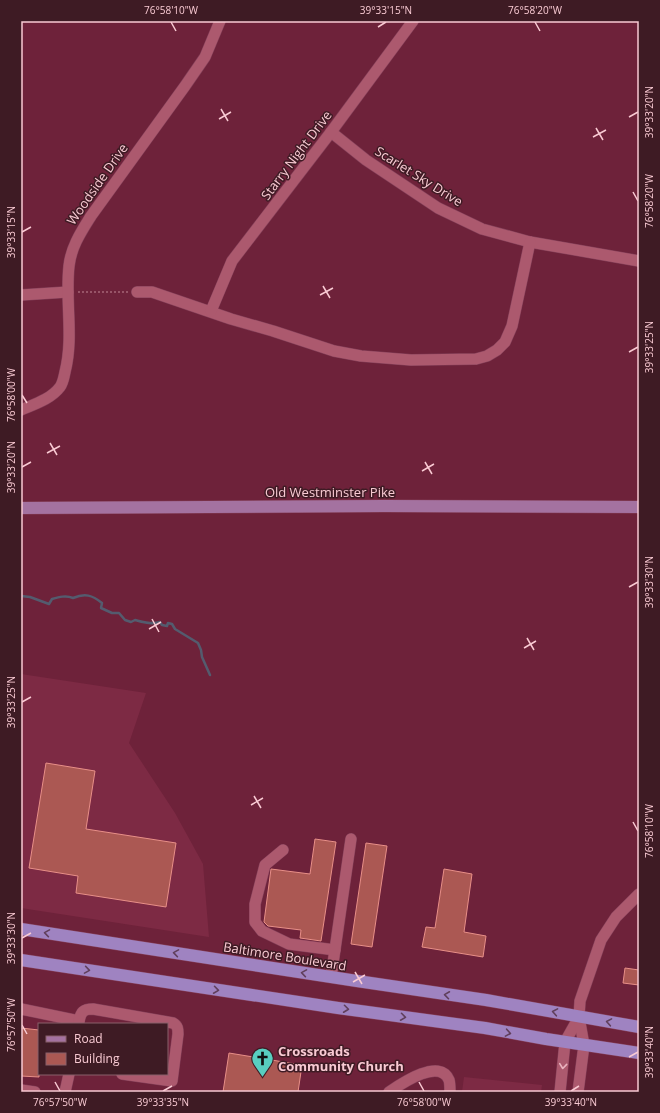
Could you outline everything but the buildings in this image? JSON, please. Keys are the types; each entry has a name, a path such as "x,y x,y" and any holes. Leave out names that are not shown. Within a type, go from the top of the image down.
{"highway":[{"name":"Baltimore Boulevard","path":"21,929 486,1000 639,1027"},
{"path":"21,960 338,1008 485,1028 639,1053"}],"main road":[{"name":"Old Westminster Pike","path":"21,508 432,506 639,507"}],"street":[{"name":"Woodside Drive","path":"21,410 48,398 60,387 63,379 69,355 70,338 68,292 69,266 72,250 78,236 205,57 220,21"},
{"name":"Starry Night Drive","path":"210,311 232,261 331,132 413,21"},
{"name":"Scarlet Sky Drive","path":"331,132 366,160 438,208 482,229 530,242 639,262"},
{"path":"137,292 152,292 231,319 334,351 361,356 411,360 476,359 487,356 497,350 505,342 512,326 530,242"},
{"path":"21,294 68,292"},
{"path":"331,977 351,839"},
{"path":"284,850 265,865 255,904 255,922 262,931 289,944 334,950"},
{"path":"578,1092 584,1045 579,1017 580,1001 601,940 616,917 639,894"},
{"path":"21,1009 79,1022 81,1013 88,1009 129,1020 174,1023 178,1028 178,1034 172,1080 130,1075"},
{"path":"560,1092 565,1042 579,1017"},
{"path":"390,1092 414,1077 426,1072 435,1071 442,1072 447,1076 450,1082 450,1092"},
{"path":"65,1092 69,1075"},
{"path":"21,1090 35,1092"}],"path":[{"path":"68,292 137,292"}],"shaded area":[{"path":"21,674 146,693 129,743 175,813 203,864 209,937 21,908"},
{"path":"464,1077 542,1085 541,1092 462,1092"}],"waterway":[{"path":"21,596 30,597 49,604 52,599 60,597 73,598 85,595 95,598 102,603 101,608 112,613 119,613 125,620 131,622 135,620 151,623 160,622 162,625 167,626 168,623 172,624 175,629 198,643 210,675"}],"place":[{"name":"Crossroads Community Church","path":"263,1078"}]}
